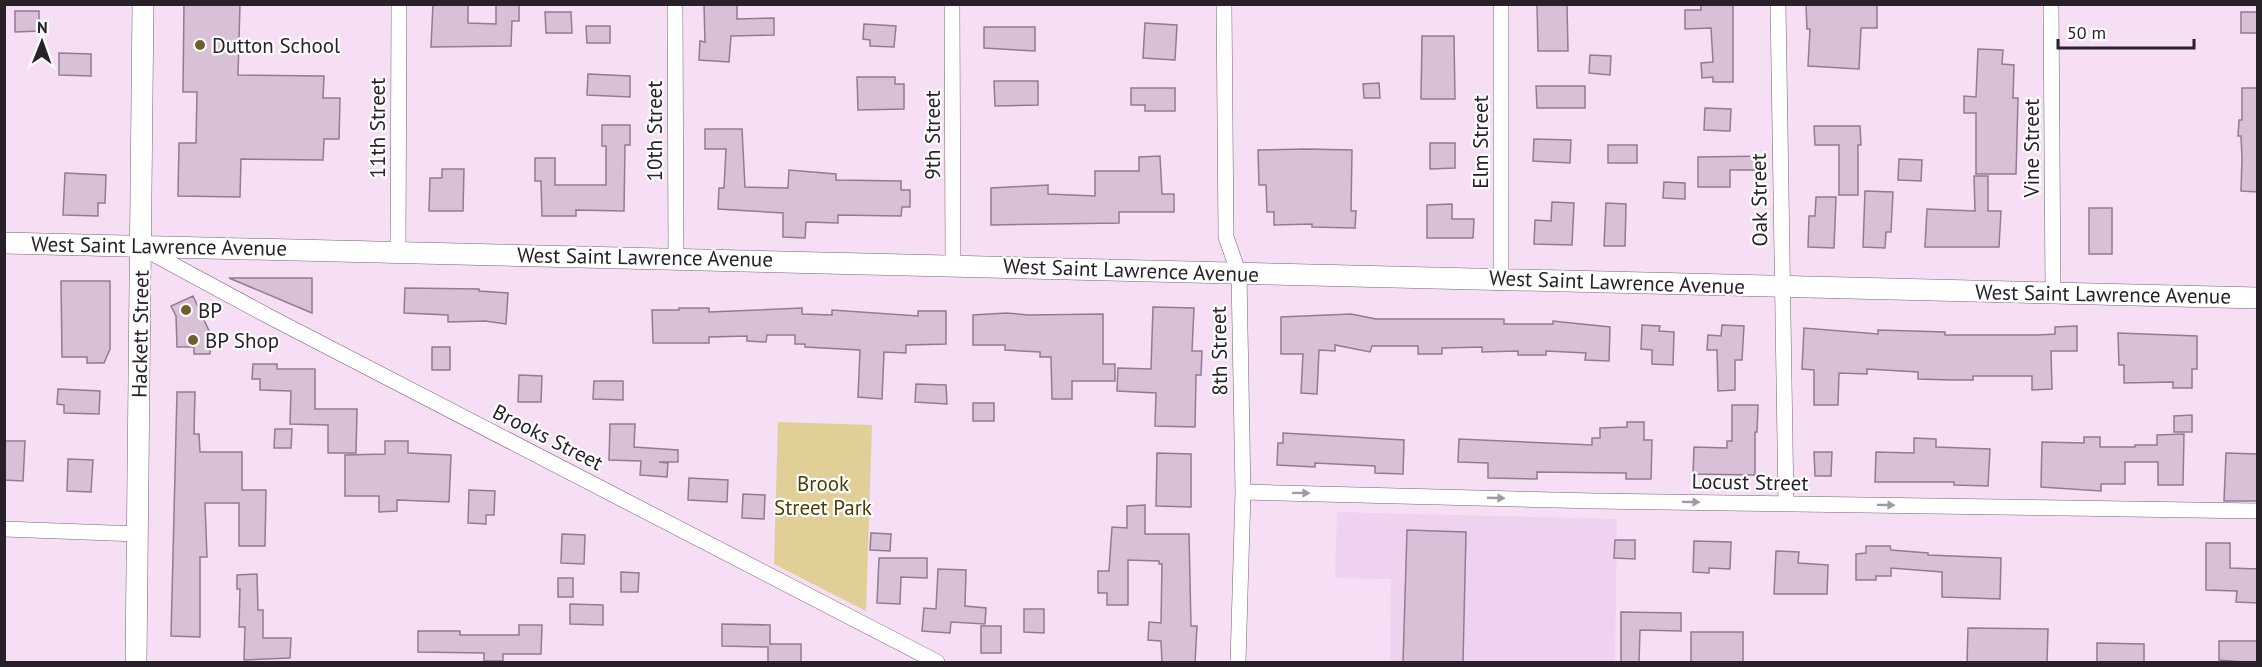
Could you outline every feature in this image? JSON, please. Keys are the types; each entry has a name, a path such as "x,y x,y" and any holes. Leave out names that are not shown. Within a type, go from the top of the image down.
{"street":[{"name":"Hackett Street","path":"135,663 143,4"},
{"name":"11th Street","path":"398,251 399,4"},
{"name":"10th Street","path":"675,4 676,258"},
{"name":"9th Street","path":"952,4 953,264"},
{"name":"8th Street","path":"1224,4 1226,237 1239,274 1243,492 1238,663"},
{"name":"Elm Street","path":"1501,4 1501,279"},
{"name":"Oak Street","path":"1778,4 1786,504"},
{"name":"Vine Street","path":"2051,4 2053,292"},
{"name":"West Saint Lawrence Avenue","path":"4,243 953,264 1239,274 2258,298"},
{"name":"Brooks Street","path":"141,247 278,321 937,663"},
{"name":"Locust Street","path":"1243,492 1786,504 2258,511"},
{"path":"4,529 138,534"}],"shaded area":[{"path":"1337,512 1617,519 1615,662 1390,662 1391,579 1335,578"}],"green space":[{"name":"Brook Street Park","path":"778,422 872,425 866,611 774,564"}],"building":[{"path":"184,4 240,4 238,75 324,76 323,98 340,98 339,139 324,139 323,160 241,159 240,197 178,196 179,143 196,143 197,92 183,92"},
{"path":"433,4 468,4 468,23 496,24 496,4 519,4 519,21 512,21 511,46 431,47"},
{"path":"704,4 737,4 737,19 774,18 774,35 731,36 729,62 699,60 700,41 705,42"},
{"path":"1537,4 1567,4 1568,51 1538,51"},
{"path":"1701,4 1733,4 1733,82 1713,82 1713,77 1702,78 1701,63 1713,62 1711,28 1685,29 1685,10 1701,10"},
{"path":"1806,4 1877,4 1877,28 1861,28 1859,69 1808,66 1810,29 1807,29"},
{"path":"15,11 39,11 39,31 15,32"},
{"path":"545,12 571,12 572,33 546,33"},
{"path":"2241,12 2258,12 2258,33 2241,33"},
{"path":"1145,23 1177,25 1175,60 1143,58"},
{"path":"864,24 896,26 894,47 870,46 870,40 863,39"},
{"path":"586,26 610,26 610,43 587,43"},
{"path":"984,27 1035,27 1035,51 984,48"},
{"path":"1422,36 1454,36 1455,99 1421,99"},
{"path":"1978,49 2003,50 2002,64 2014,65 2013,98 2018,98 2016,174 1976,174 1976,113 1964,113 1964,96 1976,97"},
{"path":"59,53 91,54 91,76 59,75"},
{"path":"1590,55 1611,56 1610,75 1589,73"},
{"path":"588,74 630,76 630,97 587,95"},
{"path":"857,77 895,77 895,84 904,84 904,109 858,110"},
{"path":"994,81 1038,81 1038,105 995,106"},
{"path":"1379,83 1380,98 1364,98 1363,84"},
{"path":"1536,86 1585,86 1585,108 1537,108"},
{"path":"1131,88 1175,88 1175,111 1145,111 1145,105 1131,105"},
{"path":"2242,88 2258,88 2258,192 2241,191 2241,136 2238,136 2239,120 2242,120"},
{"path":"1705,108 1731,109 1730,131 1704,130"},
{"path":"602,125 630,125 630,145 625,145 624,211 576,210 576,216 542,216 541,181 535,181 535,158 555,158 555,185 606,185 606,146 602,146"},
{"path":"1814,126 1860,126 1858,195 1839,195 1839,145 1815,145"},
{"path":"705,129 742,129 745,187 788,188 789,170 836,174 836,180 901,181 901,190 910,190 910,207 902,207 901,216 838,215 838,223 806,222 805,238 783,237 783,213 718,209 719,188 724,188 726,149 705,149"},
{"path":"1534,139 1571,140 1570,163 1533,161"},
{"path":"1430,143 1455,143 1455,168 1430,169"},
{"path":"1608,145 1637,145 1637,163 1608,163"},
{"path":"1258,150 1352,150 1351,211 1356,211 1355,228 1312,227 1312,224 1274,225 1274,212 1267,212 1266,185 1259,185"},
{"path":"1160,156 1162,194 1174,194 1174,212 1119,212 1119,223 991,225 991,188 1048,185 1048,194 1095,196 1095,171 1139,171 1139,157"},
{"path":"1766,156 1766,170 1730,170 1730,187 1698,187 1698,157"},
{"path":"1899,159 1922,160 1921,181 1898,180"},
{"path":"442,169 464,169 463,211 429,211 430,178 442,178"},
{"path":"65,173 106,175 105,203 98,203 98,216 63,215"},
{"path":"1974,176 1988,176 1988,211 2001,211 1999,247 1925,247 1927,209 1975,211"},
{"path":"1664,182 1685,183 1685,199 1663,198"},
{"path":"1865,191 1893,192 1891,232 1886,232 1885,248 1863,247"},
{"path":"1816,197 1836,197 1834,248 1808,247 1809,216 1815,216"},
{"path":"1552,202 1574,203 1572,245 1534,244 1535,220 1551,221"},
{"path":"1606,203 1626,204 1625,246 1604,246"},
{"path":"1452,204 1452,219 1474,219 1473,238 1427,238 1427,205"},
{"path":"2089,208 2112,208 2112,254 2089,254"},
{"path":"229,278 312,278 312,313"},
{"path":"61,281 110,281 110,349 104,363 87,363 87,357 62,357"},
{"path":"405,288 479,289 479,291 508,293 506,324 485,321 448,322 448,315 404,313"},
{"path":"193,296 210,333 210,354 194,354 194,347 177,347 176,316 171,306"},
{"path":"1153,307 1194,308 1192,351 1202,351 1201,375 1196,375 1195,427 1155,426 1156,393 1117,391 1118,368 1151,369"},
{"path":"679,308 709,308 709,312 802,308 802,314 832,315 832,310 918,316 918,311 946,311 946,344 906,345 906,353 884,352 882,399 858,397 860,350 805,347 805,344 795,344 795,335 767,335 766,342 747,341 747,336 709,337 709,343 653,343 652,310 679,310"},
{"path":"1103,314 1103,364 1115,364 1115,381 1072,381 1072,399 1052,399 1051,357 1040,357 1040,352 1005,350 1005,345 973,345 973,315"},
{"path":"1351,314 1376,319 1504,319 1504,324 1553,324 1553,321 1610,327 1609,361 1585,360 1586,353 1546,351 1546,355 1518,355 1518,351 1482,352 1482,347 1442,348 1442,354 1418,354 1418,346 1372,346 1370,352 1335,345 1335,351 1319,350 1317,394 1301,393 1303,354 1281,354 1281,317"},
{"path":"1642,325 1660,326 1659,331 1674,332 1673,365 1652,364 1652,350 1641,349"},
{"path":"1722,325 1744,326 1742,360 1735,360 1735,390 1718,391 1717,350 1707,350 1708,335 1721,336"},
{"path":"2077,326 2077,351 2051,351 2052,389 2032,390 2032,376 1973,376 1973,380 1918,379 1918,372 1867,369 1867,374 1839,373 1838,405 1814,405 1814,370 1802,369 1804,328 1878,334 1878,330 1945,332 1945,335 2038,335 2055,334 2055,327"},
{"path":"2118,333 2197,336 2197,369 2192,369 2192,388 2173,388 2173,382 2124,383 2124,365 2119,365"},
{"path":"432,347 450,347 450,370 432,370"},
{"path":"253,364 277,364 277,369 315,369 315,409 357,409 356,453 328,453 328,425 290,424 291,391 260,390 260,379 252,379"},
{"path":"519,375 542,376 541,402 518,402"},
{"path":"594,381 623,381 623,400 593,399"},
{"path":"916,384 946,385 947,404 915,402"},
{"path":"58,389 100,391 99,414 64,413 64,405 57,404"},
{"path":"177,392 195,392 194,434 199,434 200,452 242,452 242,490 266,490 265,546 239,546 239,503 205,503 207,557 200,557 200,637 171,636"},
{"path":"973,403 994,403 994,421 973,421"},
{"path":"1732,405 1758,405 1757,432 1755,432 1755,475 1693,474 1694,447 1727,448 1727,441 1732,441"},
{"path":"2192,415 2192,432 2174,432 2174,416"},
{"path":"1627,422 1644,422 1644,440 1652,440 1651,479 1626,479 1626,473 1537,472 1537,479 1488,478 1488,463 1458,462 1459,439 1592,445 1592,438 1600,438 1600,428 1627,427"},
{"path":"610,424 635,424 634,447 678,450 678,462 659,462 668,463 667,477 640,475 641,461 609,460"},
{"path":"275,429 292,429 291,448 274,448"},
{"path":"1283,433 1404,440 1403,474 1375,473 1375,466 1315,463 1315,467 1277,465 1278,443 1283,443"},
{"path":"2184,434 2183,485 2158,485 2158,462 2125,462 2125,484 2101,484 2101,491 2041,487 2042,442 2084,443 2084,437 2100,437 2100,447 2135,447 2135,445 2157,445 2157,435"},
{"path":"1914,438 1936,439 1936,447 1990,449 1988,486 1954,485 1954,482 1875,482 1876,452 1914,453"},
{"path":"4,441 25,441 23,481 4,480"},
{"path":"385,441 408,441 408,453 451,455 449,502 397,500 397,511 379,512 379,496 345,496 345,455 385,454"},
{"path":"1814,452 1832,452 1831,476 1815,476"},
{"path":"1157,453 1191,454 1191,507 1156,506"},
{"path":"2226,453 2258,454 2258,501 2224,501"},
{"path":"68,459 93,460 91,492 67,491"},
{"path":"689,478 728,480 727,502 688,500"},
{"path":"469,490 495,491 494,515 486,515 486,524 468,523"},
{"path":"743,494 765,495 764,519 742,518"},
{"path":"1145,505 1145,534 1189,534 1191,626 1197,626 1195,663 1162,663 1161,641 1148,640 1149,622 1161,623 1162,564 1159,564 1159,561 1128,560 1128,605 1107,605 1107,593 1098,593 1098,571 1109,571 1112,527 1127,528 1127,506"},
{"path":"1407,530 1466,532 1463,663 1403,663"},
{"path":"871,533 891,534 890,551 870,550"},
{"path":"562,534 585,535 584,564 561,563"},
{"path":"1615,540 1635,540 1635,559 1614,558"},
{"path":"1694,541 1731,542 1730,569 1709,568 1709,573 1693,572"},
{"path":"2206,543 2230,543 2230,568 2258,569 2258,603 2236,602 2237,591 2206,590"},
{"path":"1866,546 1890,546 1891,550 1928,553 1928,555 2001,558 2000,599 1942,597 1942,572 1891,568 1891,576 1876,576 1876,580 1856,580 1856,554 1866,553"},
{"path":"1776,551 1799,552 1798,563 1828,565 1827,594 1774,594"},
{"path":"879,558 927,558 927,578 901,577 900,604 877,603"},
{"path":"938,569 966,570 965,606 986,608 985,624 951,622 950,633 922,631 924,608 936,609"},
{"path":"621,572 639,573 638,592 621,592"},
{"path":"257,574 258,610 263,610 263,638 291,638 290,658 244,660 245,627 239,627 240,589 237,589 237,575"},
{"path":"558,578 573,578 573,597 558,597"},
{"path":"570,604 603,605 603,625 570,624"},
{"path":"1024,609 1044,609 1044,633 1024,632"},
{"path":"1621,612 1681,613 1681,631 1640,630 1639,663 1621,663"},
{"path":"722,624 770,625 770,644 801,644 801,663 768,663 768,647 722,646"},
{"path":"519,625 542,625 541,654 503,654 503,661 484,661 484,653 418,652 418,631 460,631 460,635 519,635"},
{"path":"981,626 1001,626 1001,653 981,653"},
{"path":"1968,628 2048,629 2047,663 1967,663"},
{"path":"1691,632 1743,632 1743,663 1691,663"},
{"path":"2219,641 2258,641 2258,663 2219,660"},
{"path":"2097,643 2144,644 2144,663 2097,663"}],"place":[{"name":"Dutton School","path":"200,45"},
{"name":"BP","path":"186,310"},
{"name":"BP Shop","path":"193,340"}]}
